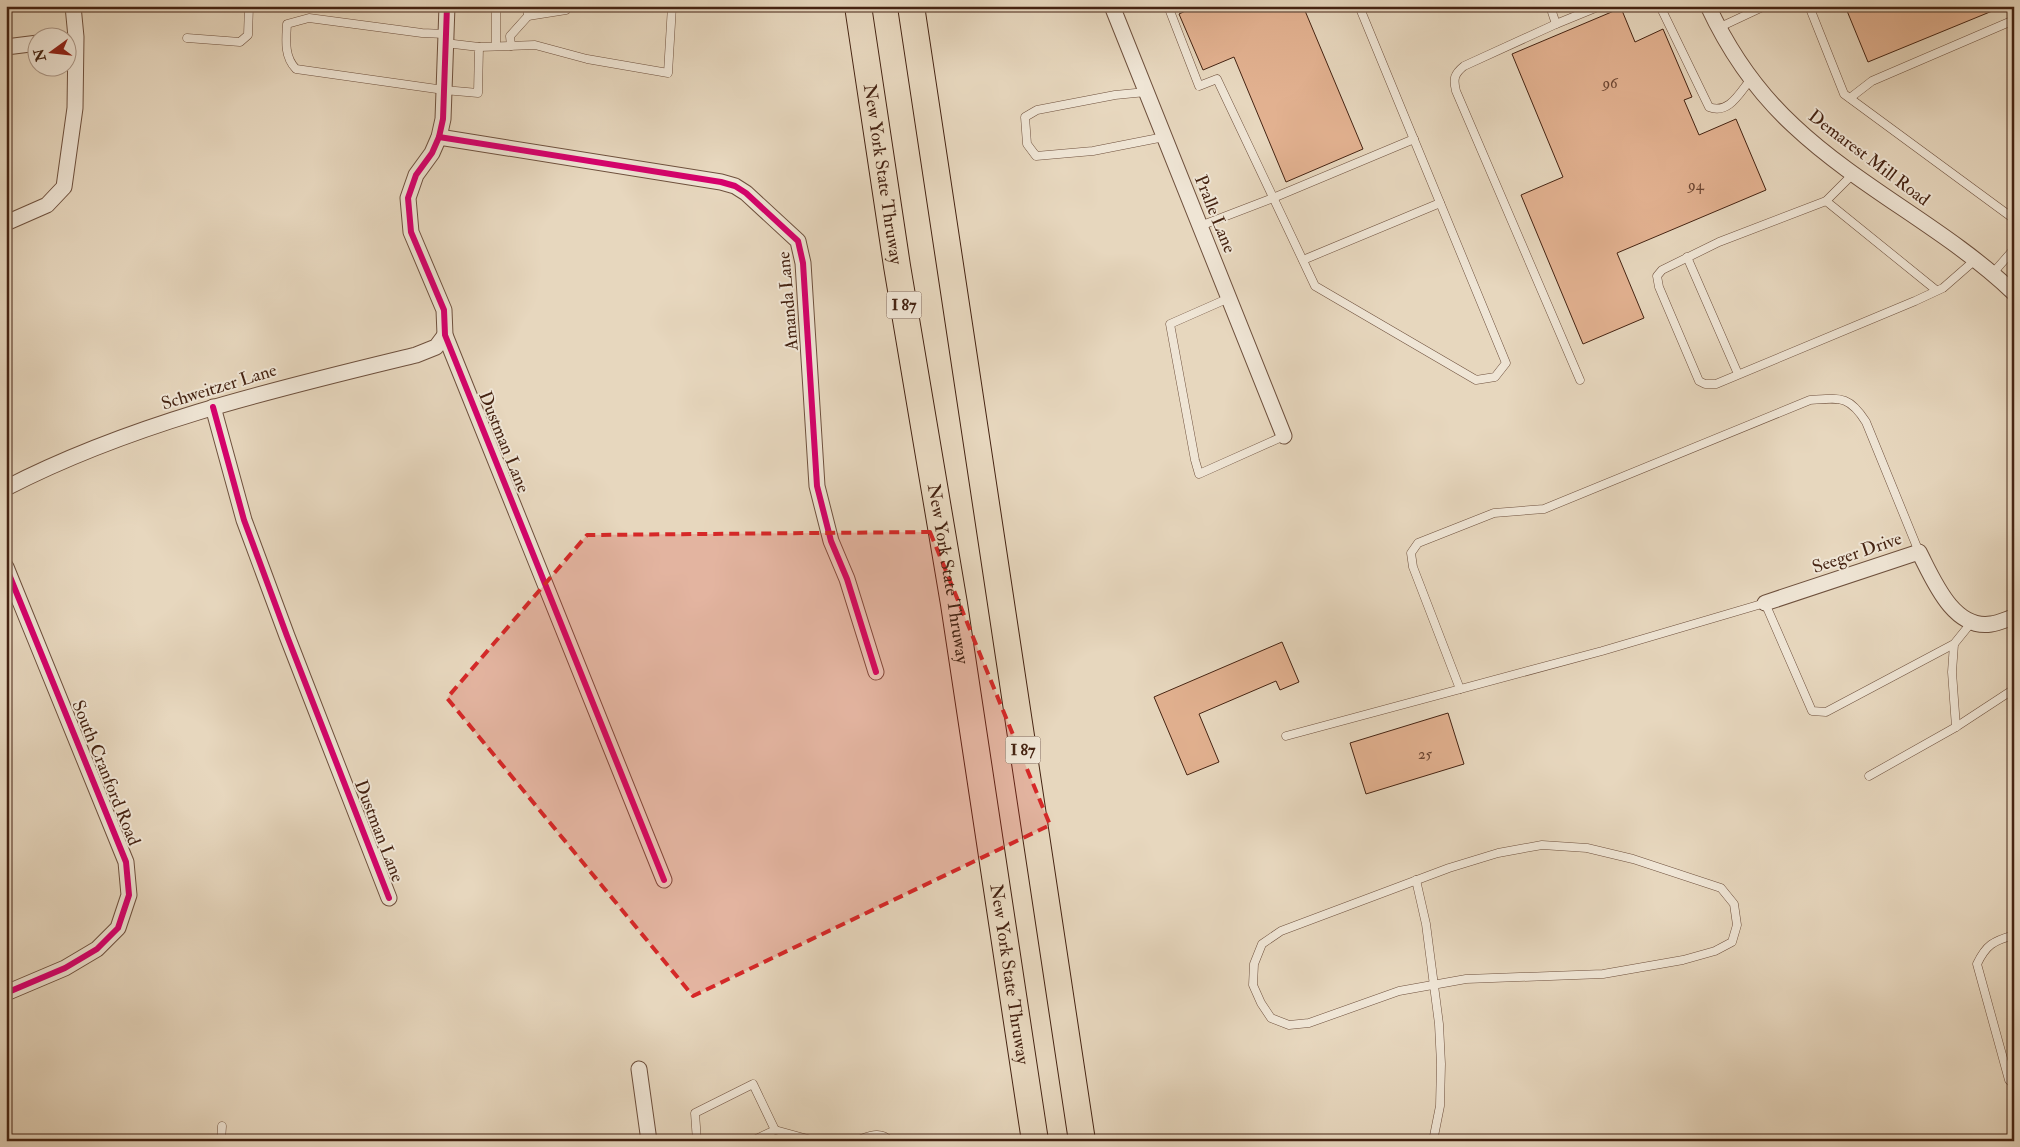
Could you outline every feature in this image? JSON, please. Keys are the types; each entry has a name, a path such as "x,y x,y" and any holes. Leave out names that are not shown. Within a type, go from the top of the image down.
{"highway":[{"name":"New York State Thruway","path":"858,6 897,266 954,604 1035,1141"},
{"name":"I 87","path":"911,6 1082,1141"}],"street":[{"path":"72,28 73,6"},
{"name":"Dustman Lane","path":"446,6 442,119 439,137 432,153 416,176 408,198 412,232 444,310 445,336 664,880"},
{"name":"Pralle Lane","path":"1112,6 1284,436"},
{"name":"Demarest Mill Road","path":"1708,6 1718,28 1751,79 1793,126 1854,173 1976,260 2014,293"},
{"path":"6,47 28,44"},
{"path":"6,223 47,205 64,187 75,108 74,78"},
{"name":"Amanda Lane","path":"439,137 721,182 734,186 746,193 798,241 803,264 816,486 831,541 847,579 876,672"},
{"name":"Schweitzer Lane","path":"6,488 43,469 106,442 284,387 416,355 436,348 445,336"},
{"name":"Dustman Lane","path":"214,408 244,520 389,898"},
{"name":"Seeger Drive","path":"1765,603 1918,552 1952,610 1971,623"},
{"name":"South Cranford Road","path":"6,567 126,862 129,895 118,928 98,949 65,968 6,993"},
{"path":"1971,623 1991,625 2014,617"},
{"path":"639,1069 649,1141"}],"lane":[{"path":"187,38 240,42 248,35 248,6"},
{"path":"496,6 496,46"},
{"path":"527,6 528,16"},
{"path":"511,46 510,36 528,16 566,10 566,6"},
{"path":"479,47 478,93 444,90 296,69 289,63 286,44 287,24 309,18 422,33 479,47 534,45 587,59 668,73 672,6"},
{"path":"1168,6 1199,86 1217,79 1315,286 1476,380 1495,377 1506,363 1359,6"},
{"path":"1550,6 1556,24"},
{"path":"1580,380 1456,90 1454,80 1456,72 1464,66 1600,6"},
{"path":"1660,6 1709,107 1716,109 1724,108 1736,98 1751,79"},
{"path":"1809,6 1844,94 2014,219"},
{"path":"1718,28 1764,7"},
{"path":"1850,98 1872,81 2014,20"},
{"path":"1146,92 1115,95 1037,110 1025,117 1027,144 1036,156 1093,151 1164,137"},
{"path":"1200,226 1273,198 1414,139"},
{"path":"1854,173 1826,201 1719,242 1662,270 1657,276 1659,287 1698,381 1705,384 1716,384 1915,301 1943,288 1976,260"},
{"path":"1826,201 1936,290"},
{"path":"1303,260 1440,203"},
{"path":"1993,273 2014,250"},
{"path":"1687,257 1738,374"},
{"path":"1229,298 1170,324 1199,474 1284,436"},
{"path":"1460,689 1413,567 1411,553 1418,543 1494,513 1544,509 1810,400 1838,398 1856,406 1866,422 1918,552"},
{"path":"1286,736 1602,651 1765,603 1812,711 1826,712 1954,644 1971,623"},
{"path":"1954,644 1952,672 1956,727"},
{"path":"1868,776 1956,727 2014,689"},
{"path":"1542,846 1587,848 1633,859 1722,888 1734,904 1737,925 1732,942 1715,951 1683,960 1603,974 1466,979 1399,991 1310,1023 1290,1025 1272,1018 1261,1003 1253,985 1254,964 1262,944 1275,936 1416,880 1498,853 1542,846"},
{"path":"1416,880 1422,899 1426,924 1439,1024 1441,1064 1440,1106 1433,1141"},
{"path":"2014,935 1996,940 1983,951 1977,964 2009,1080 2014,1084"},
{"path":"697,1141 695,1113 753,1084 774,1130"},
{"path":"221,1141 222,1126"},
{"path":"752,1141 774,1130 815,1141"},
{"path":"855,1141 876,1134 886,1136 890,1141"}],"highlighted area":[{"path":"930,532 1050,825 693,996 447,698 587,535"}],"building":[{"path":"1196,6 1303,6 1363,149 1286,182 1234,57 1203,70 1179,14"},
{"path":"1845,6 2002,6 2002,7 1868,62"},
{"path":"1621,8 1635,42 1663,29 1692,97 1684,100 1699,135 1736,119 1766,190 1617,253 1644,318 1583,344 1521,195 1563,177 1512,54"},
{"path":"1282,642 1299,682 1280,690 1276,681 1199,714 1219,762 1187,775 1154,697"},
{"path":"1448,713 1464,764 1366,794 1350,743"}],"cycle path":[{"path":"447,6 443,119 439,137 432,153 416,175 408,198 411,232 444,310 445,335 664,880"},
{"path":"439,137 721,182 735,186 746,193 798,241 803,263 817,486 831,541 847,579 876,672"},
{"path":"213,407 244,520 389,898"},
{"path":"6,567 126,862 129,895 118,928 97,949 65,968 6,993"}]}
